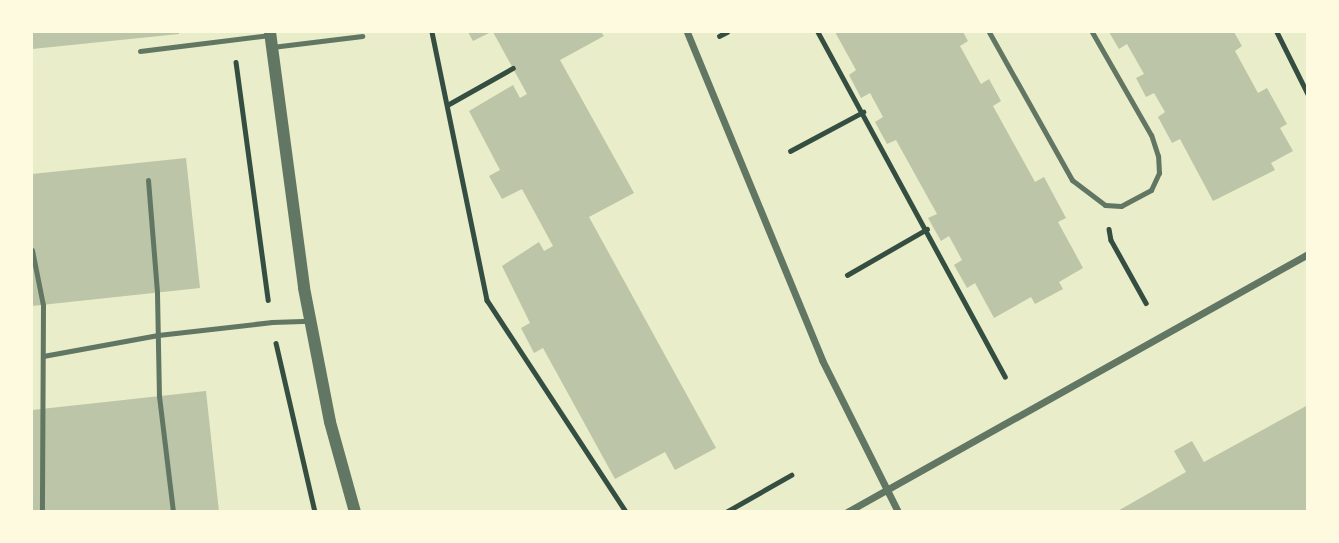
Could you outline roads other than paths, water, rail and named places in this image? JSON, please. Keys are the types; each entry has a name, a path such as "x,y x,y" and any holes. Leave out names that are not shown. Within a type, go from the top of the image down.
{"street":[{"path":"687,32 817,348 898,512"},
{"path":"271,38 310,321 330,422 355,512"},
{"path":"847,512 1307,254"}],"lane":[{"path":"989,32 1072,180 1105,205 1121,206 1151,190 1159,173 1158,156 1151,135 1092,32"},
{"path":"140,51 271,38 362,36"},
{"path":"148,180 158,335 159,396 173,512"},
{"path":"32,250 43,305 42,512"},
{"path":"43,356 158,335 310,321"}]}
